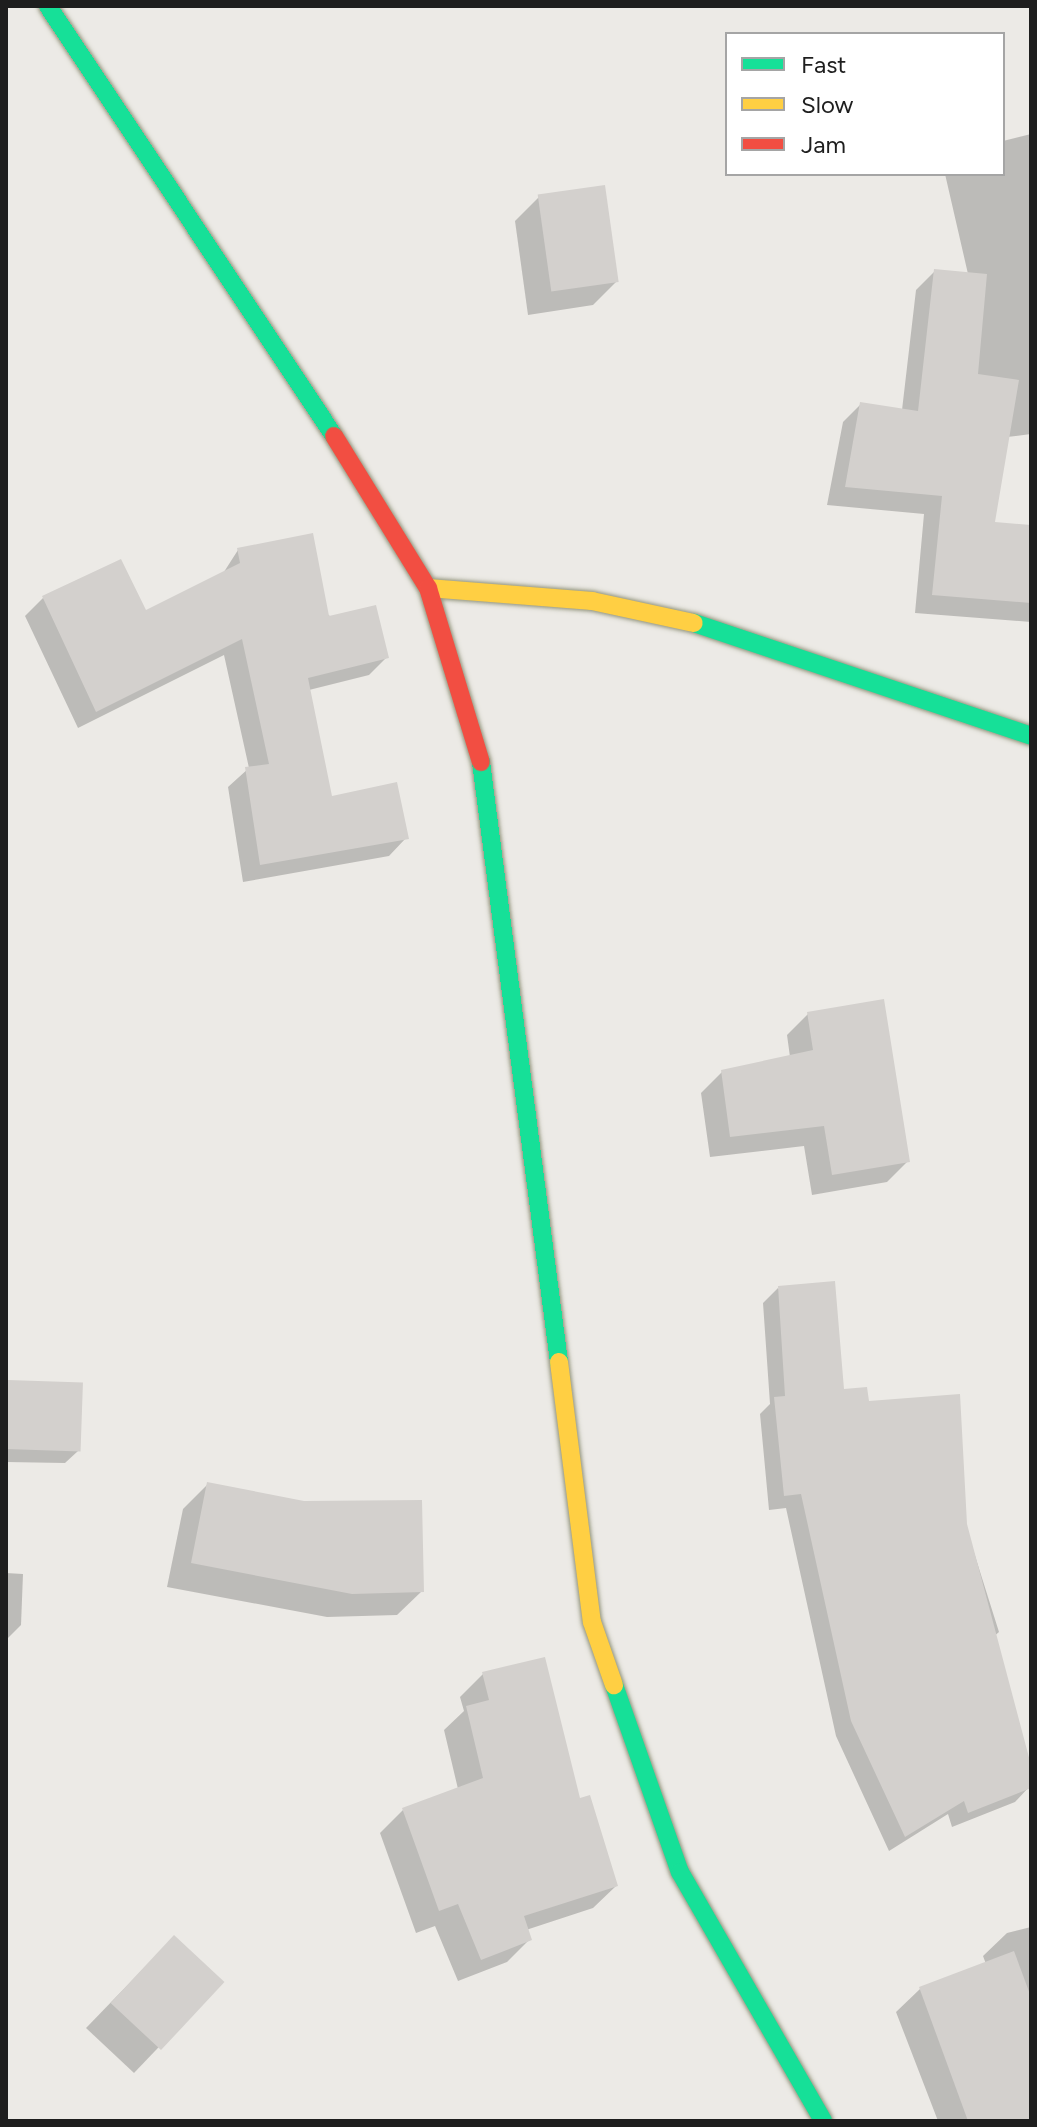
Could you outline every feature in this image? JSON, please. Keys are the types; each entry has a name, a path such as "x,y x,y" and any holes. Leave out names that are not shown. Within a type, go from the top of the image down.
{"main road":[{"path":"48,6 315,405 428,588 482,764 592,1622 680,1872 823,2121"},
{"path":"428,588 592,601 742,634 1031,736"}],"building":[{"path":"605,185 619,282 551,292 538,194"},
{"path":"934,269 987,274 978,374 1019,380 995,522 1031,525 1031,603 932,595 942,496 845,487 860,402 918,411"},
{"path":"313,533 329,616 376,605 389,658 308,678 332,796 397,782 409,839 260,865 245,767 269,764 242,639 96,712 42,596 121,559 146,610 240,563 237,548"},
{"path":"884,999 910,1162 832,1175 824,1126 730,1137 721,1070 813,1050 807,1012"},
{"path":"835,1281 844,1389 867,1387 869,1401 960,1394 967,1524 1031,1765 1031,1788 968,1813 964,1801 905,1837 851,1721 801,1494 784,1496 774,1397 785,1396 778,1286"},
{"path":"8,1380 83,1383 81,1452 6,1449"},
{"path":"207,1482 304,1501 422,1500 424,1592 352,1594 191,1563"},
{"path":"545,1657 580,1798 590,1795 618,1886 524,1916 532,1940 481,1960 458,1904 439,1911 402,1808 483,1778 466,1706 489,1700 482,1672"},
{"path":"174,1935 224,1982 161,2050 111,2003"},
{"path":"1014,1951 1031,1997 1031,2121 968,2121 919,1987"}],"traffic: fast":[{"path":"48,6 334,436"},
{"path":"694,623 1031,736"},
{"path":"481,762 559,1362"},
{"path":"614,1685 680,1872 823,2121"}],"traffic: slow":[{"path":"428,588 592,601 694,623"},
{"path":"559,1362 592,1622 614,1685"}],"traffic: jam":[{"path":"334,436 428,588 481,762"}]}
